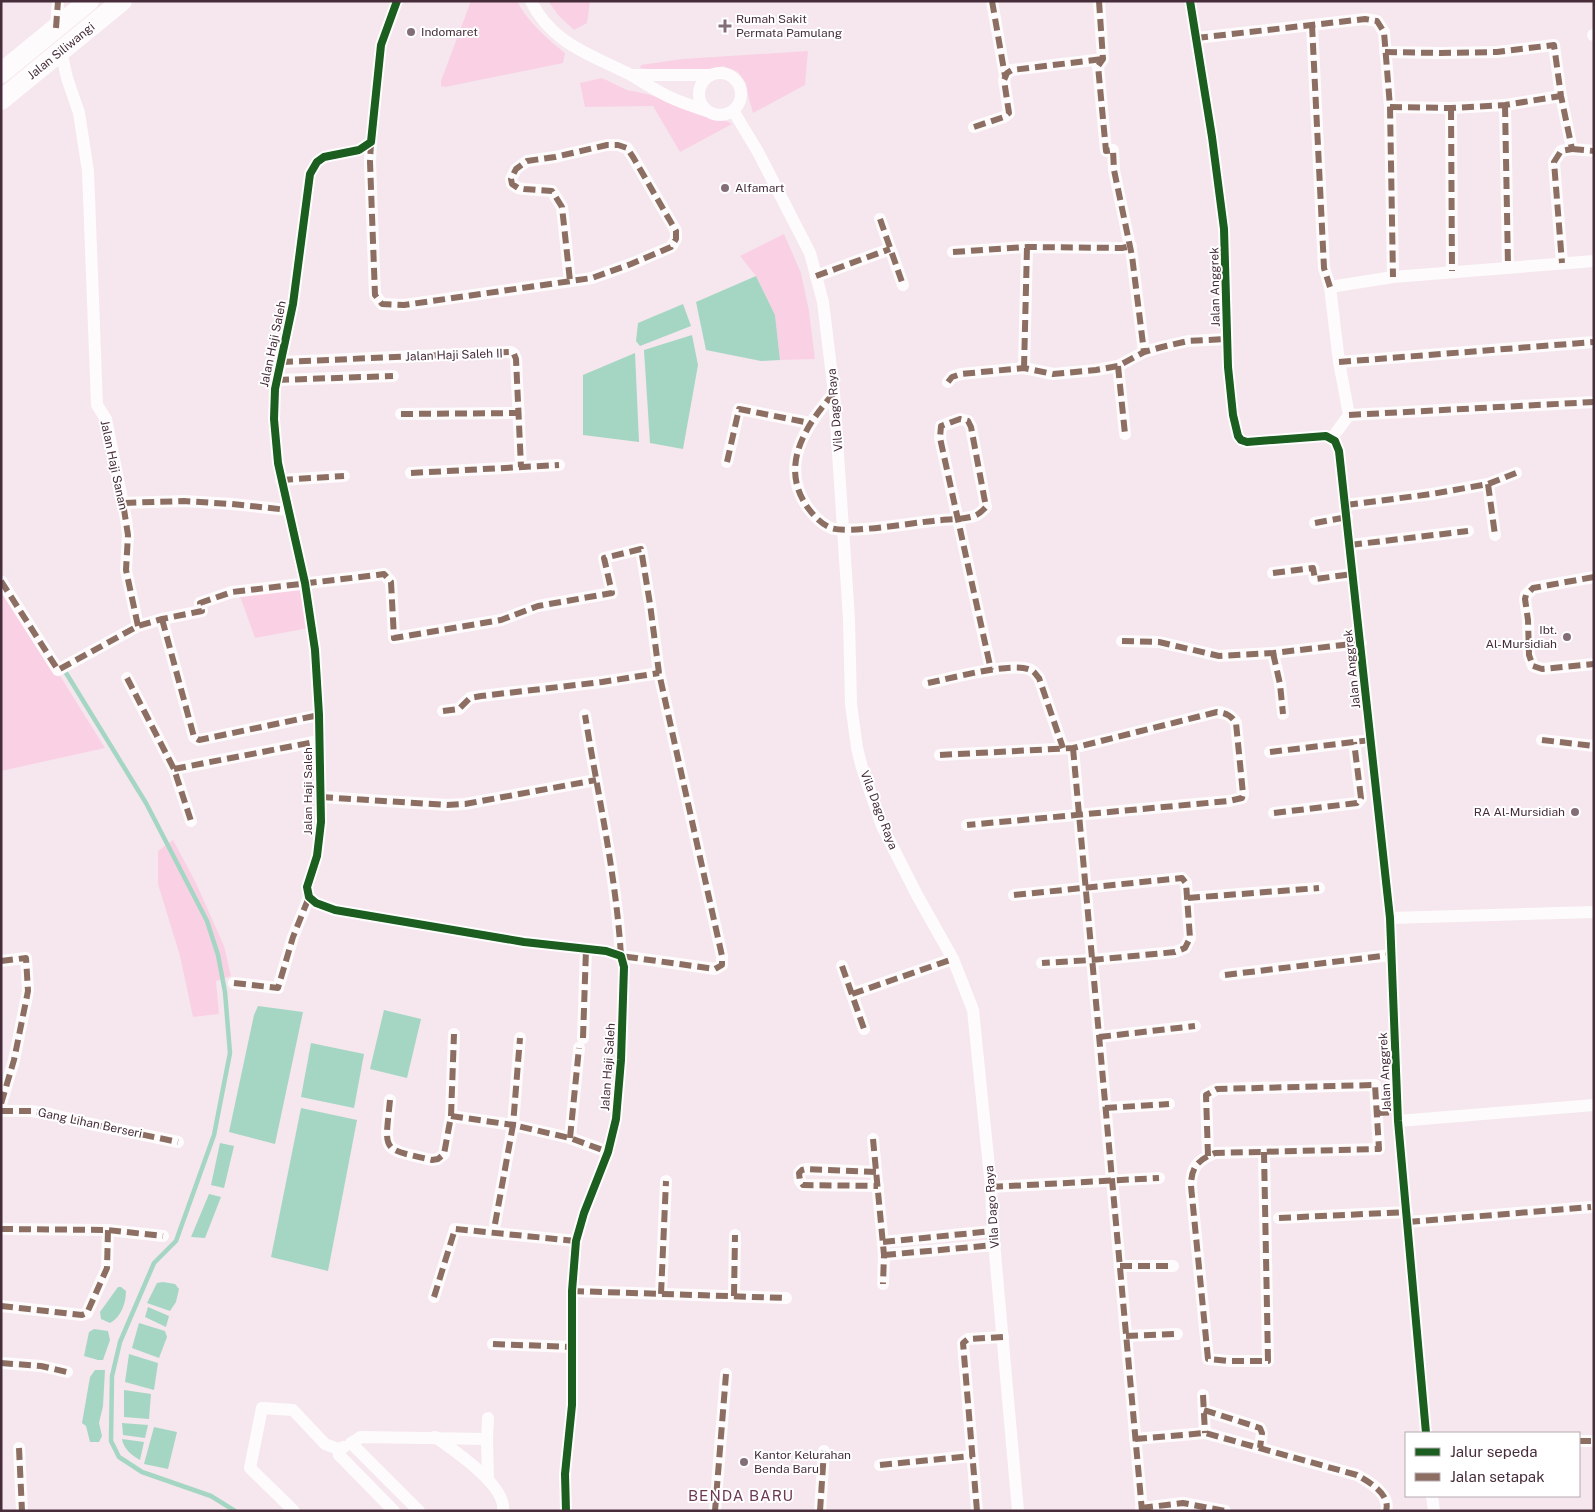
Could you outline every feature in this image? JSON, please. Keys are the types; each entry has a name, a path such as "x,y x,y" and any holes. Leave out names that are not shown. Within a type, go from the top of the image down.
{"main road":[{"name":"Jalan Siliwangi","path":"1,73 89,1"},
{"name":"Jalan Siliwangi","path":"1,100 122,1"}],"street":[{"path":"56,28 58,1"},
{"path":"396,1 381,45 371,142 370,162 375,295 378,300 382,304 404,306 592,278 670,247 676,239 676,231 627,148 618,145 607,145 555,157 527,161 516,169 511,178 512,184 518,188 552,191 556,196 562,207 570,281"},
{"path":"532,1 546,22 560,37 585,54 630,75 674,99 720,116 734,112 741,100 741,86 737,80 725,73 711,75 630,75"},
{"path":"974,127 1004,117 1009,112 992,1"},
{"path":"1099,1 1102,60 1098,66 1106,150 1112,150 1114,170 1131,246 1144,352"},
{"name":"Jalan Anggrek","path":"1190,1 1212,137 1224,229 1228,367 1233,415 1238,436 1241,440 1247,442 1320,436 1332,438 1336,441 1339,451 1390,918 1398,1116 1426,1432"},
{"path":"1196,38 1365,19 1377,21 1384,32 1390,107 1393,276"},
{"path":"1312,25 1324,268 1330,287 1339,362 1349,415 1332,438"},
{"path":"1385,52 1497,52 1554,45 1561,96 1572,149"},
{"name":"Jalan Haji Sanan","path":"61,51 78,114 88,171 97,405 106,419 123,503 128,535 126,570 138,626"},
{"path":"1005,76 1012,70 1102,60"},
{"path":"707,111 699,99 699,92 705,79 711,75"},
{"path":"1390,107 1451,108 1505,105 1561,96"},
{"path":"1505,105 1508,266"},
{"path":"1451,108 1452,271"},
{"name":"Vila Dago Raya","path":"734,112 758,152 810,253 823,302 834,393 844,530 851,704 857,748 862,768 882,826 898,860 954,959 973,1010 991,1187 993,1231 1018,1511"},
{"name":"Jalan Haji Saleh","path":"234,983 278,988 293,937 309,897 307,887 317,856 321,822 321,798 315,650 305,583 278,464 274,398 293,304 310,174 317,162 324,158 359,150 371,142"},
{"path":"1562,263 1554,162 1561,151 1572,149 1594,151"},
{"path":"880,219 903,285"},
{"path":"953,252 1027,247 1122,248 1131,246"},
{"path":"1024,368 1027,247"},
{"path":"816,276 890,249"},
{"path":"1330,287 1393,276 1594,261"},
{"path":"948,382 952,377 961,374 1024,368 1053,374 1096,370 1118,366 1144,352 1188,341 1227,339"},
{"path":"1339,362 1594,342"},
{"name":"Jalan Haji Saleh II","path":"281,362 511,352 516,359 521,467"},
{"path":"1118,366 1125,434"},
{"path":"277,380 393,376"},
{"path":"834,393 815,415 802,436 798,448 796,478 803,502 820,522 831,528 844,530 957,518 975,516 982,512 986,506 971,427 968,421 960,419 941,426 940,430 957,518 991,670"},
{"path":"1349,415 1594,402"},
{"path":"728,462 739,410 810,423"},
{"path":"402,414 519,413"},
{"path":"410,472 559,465"},
{"path":"1315,522 1346,511 1488,484 1516,473"},
{"path":"281,480 344,476"},
{"path":"1488,484 1496,535"},
{"path":"123,503 184,501 288,510"},
{"path":"1350,546 1468,531"},
{"path":"1,581 58,670 138,626 202,611 200,603 232,592 384,574 391,582 394,638 501,620 538,606 612,593 604,558 641,549 659,673 722,956 722,964 715,969 621,956 606,951 524,942 335,910 316,903 309,897"},
{"path":"1273,573 1313,568 1315,579 1353,574"},
{"path":"1594,577 1533,588 1526,595 1525,599 1528,620 1529,656 1533,666 1542,669 1594,664"},
{"path":"162,619 194,738 199,740 319,715"},
{"path":"1122,641 1159,642 1219,656 1273,653 1361,643"},
{"path":"1273,653 1280,684 1283,714"},
{"path":"928,683 991,670 1017,668 1031,670 1039,678 1068,748 1079,815 1086,887 1142,1510 1182,1507 1225,1511"},
{"path":"443,711 459,709 470,698 481,696 602,682 659,673"},
{"path":"127,678 174,768 191,821"},
{"path":"940,755 1068,748 1217,712 1233,717 1236,723 1242,798 1229,801 967,825"},
{"name":"Jalan Haji Saleh","path":"566,1511 565,1474 572,1405 572,1291 576,1241 584,1213 608,1152 616,1119 621,1060 624,967 621,956 607,841 585,715"},
{"path":"174,768 319,740"},
{"path":"1270,752 1371,740"},
{"path":"1542,740 1594,746"},
{"path":"1274,813 1358,803 1361,798 1354,742"},
{"path":"321,798 447,805 465,804 596,780"},
{"path":"1014,895 1182,878 1186,882 1190,938 1185,948 1175,952 1042,963"},
{"path":"1188,898 1319,888"},
{"path":"1390,918 1594,912"},
{"path":"570,1138 581,1043 586,949"},
{"path":"1225,975 1391,955"},
{"path":"1,961 26,958 28,991 14,1060 1,1104"},
{"path":"852,994 954,959"},
{"path":"842,966 864,1029"},
{"path":"1099,1037 1195,1026"},
{"path":"390,1100 386,1140 394,1151 432,1160 438,1159 444,1154 451,1116 454,1034"},
{"path":"495,1224 513,1125 520,1038"},
{"path":"1208,1156 1206,1095 1217,1089 1375,1085 1379,1149 1215,1153 1196,1164 1191,1176 1208,1358 1228,1361 1268,1361 1264,1152"},
{"path":"1105,1108 1169,1104"},
{"path":"1377,1112 1398,1116 1594,1105"},
{"name":"Gang Lihan Berseri","path":"1,1111 44,1113 178,1142"},
{"path":"451,1116 513,1125 570,1138 608,1152"},
{"path":"873,1139 884,1255 883,1284"},
{"path":"876,1172 806,1169 802,1170 799,1174 803,1185 878,1186"},
{"path":"991,1187 1159,1178"},
{"path":"662,1294 666,1181"},
{"path":"1279,1218 1408,1217 1591,1207"},
{"path":"1,1229 108,1230 163,1236"},
{"path":"434,1297 455,1229 576,1241"},
{"path":"1,1306 87,1313 107,1268 108,1230"},
{"path":"883,1242 993,1231"},
{"path":"734,1296 735,1235"},
{"path":"884,1255 995,1246"},
{"path":"1120,1266 1173,1266"},
{"path":"572,1291 786,1298"},
{"path":"1126,1336 1177,1334"},
{"path":"977,1511 963,1343 968,1339 1002,1337"},
{"path":"493,1344 572,1347"},
{"path":"1,1363 41,1366 67,1372"},
{"path":"715,1511 726,1374"},
{"path":"1203,1395 1205,1433"},
{"path":"294,1511 250,1468 262,1408 293,1410 325,1444 338,1449 361,1437 487,1439"},
{"path":"1204,1410 1260,1428 1262,1433 1260,1448"},
{"path":"488,1418 488,1480"},
{"path":"1135,1439 1205,1433 1357,1475 1371,1482 1385,1496 1388,1506 1386,1511"},
{"path":"435,1437 470,1463 488,1480 501,1496 504,1506 503,1511"},
{"path":"1580,1441 1594,1441"},
{"path":"350,1443 420,1511"},
{"path":"19,1448 22,1511"},
{"path":"338,1449 338,1455 394,1511"},
{"path":"820,1511 824,1451"},
{"path":"880,1465 972,1456"},
{"path":"1432,1497 1434,1511"}],"shaded area":[{"path":"471,1 517,1 526,16 538,29 565,53 563,63 445,87 441,86 441,81"},
{"path":"548,1 590,1 587,23 574,30 559,16"},
{"path":"808,51 805,85 753,113 746,83 738,72 723,66 704,71 670,72 640,68 641,65 682,59"},
{"path":"602,78 627,90 647,94 694,110 711,119 724,120 732,124 680,152 653,106 585,107 580,83"},
{"path":"784,234 801,273 809,311 815,359 780,360 775,315 756,276 740,256"},
{"path":"756,276 775,315 780,360 761,361 706,350 696,302"},
{"path":"683,304 691,326 640,346 636,341 638,323"},
{"path":"692,335 698,365 683,449 650,443 644,350"},
{"path":"635,353 639,442 583,435 583,375"},
{"path":"1,581 105,748 1,771"},
{"path":"302,586 309,628 255,638 240,596"},
{"path":"173,840 196,883 224,946 231,976 216,981 219,1014 193,1017 180,956 158,884 158,851"},
{"path":"258,1006 303,1012 275,1144 229,1132 254,1015"},
{"path":"384,1010 421,1019 407,1078 370,1069"},
{"path":"311,1043 364,1054 354,1108 301,1097"},
{"path":"301,1108 357,1120 328,1271 271,1257"},
{"path":"220,1143 234,1146 224,1188 211,1185"},
{"path":"209,1194 221,1197 205,1238 191,1237"},
{"path":"157,1283 175,1284 179,1289 176,1302 170,1311 147,1303"},
{"path":"118,1287 126,1291 125,1300 120,1313 110,1323 101,1319 100,1312"},
{"path":"148,1307 169,1316 166,1327 145,1317"},
{"path":"139,1323 165,1331 167,1337 159,1358 132,1348"},
{"path":"94,1329 108,1331 110,1340 103,1360 84,1356 89,1332"},
{"path":"129,1354 158,1363 154,1390 125,1382"},
{"path":"95,1370 105,1370 103,1406 99,1423 102,1436 99,1442 90,1442 86,1426 82,1423 90,1377"},
{"path":"124,1390 151,1394 149,1419 124,1417"},
{"path":"122,1423 148,1425 145,1438 123,1435"},
{"path":"154,1427 177,1432 168,1469 144,1464"},
{"path":"122,1439 144,1442 140,1460 128,1451"}],"waterway":[{"path":"63,668 146,803 207,921 218,955 225,992 230,1053 214,1135 176,1241 154,1263 120,1342 112,1376 111,1441 119,1457 142,1472 211,1496 235,1511"}],"marked path":[{"path":"56,28 58,1"},
{"path":"992,1 1005,76"},
{"path":"1099,1 1103,59 1098,66 1106,151 1113,150 1114,170 1132,256 1144,352"},
{"path":"1196,38 1365,19 1377,21 1384,32 1390,107 1393,277"},
{"path":"1312,25 1324,268 1330,287"},
{"path":"1385,52 1497,52 1554,45 1561,96 1572,149 1561,151 1554,162 1562,263"},
{"path":"974,127 1004,117 1009,113 1004,80 1007,73 1012,70 1103,59"},
{"path":"1390,107 1451,108 1505,105 1561,96"},
{"path":"1505,105 1508,266"},
{"path":"1451,108 1452,271"},
{"path":"371,142 370,162 375,295 382,304 404,305 592,278 671,247 676,239 676,231 627,148 618,145 607,145 555,157 527,161 516,169 511,179 512,184 518,188 552,191 562,207 570,281"},
{"path":"1572,149 1594,151"},
{"path":"880,219 903,285"},
{"path":"953,252 1027,247 1122,248 1131,246"},
{"path":"1024,368 1027,247"},
{"path":"816,276 890,249"},
{"path":"948,382 952,377 961,374 1024,368 1053,374 1096,370 1118,366 1144,352 1162,347 1188,341 1227,339"},
{"path":"1339,362 1594,342"},
{"path":"281,362 511,352 516,359 521,467"},
{"path":"1118,366 1125,434"},
{"path":"277,380 393,376"},
{"path":"834,393 814,419 799,447 795,477 799,492 813,514 827,526 840,530 880,528 938,520 943,520 954,519 959,519 980,513 986,507 971,427 968,421 960,419 941,426 940,438 991,670"},
{"path":"1349,415 1594,402"},
{"path":"727,462 739,409 810,423"},
{"path":"401,414 519,413"},
{"path":"411,473 559,465"},
{"path":"1346,505 1432,494 1488,484 1516,473"},
{"path":"281,480 344,476"},
{"path":"1488,484 1495,535"},
{"path":"138,626 126,570 128,535 123,503 184,501 288,510"},
{"path":"1315,523 1347,517"},
{"path":"1350,545 1468,531"},
{"path":"1,581 58,670 138,626 202,611 200,603 232,592 384,574 391,582 394,638 501,620 538,606 612,593 604,558 641,549 659,673 722,956 722,965 715,969 621,956 611,865 585,715"},
{"path":"1273,573 1313,568 1315,579 1353,574"},
{"path":"1594,577 1533,588 1526,595 1525,599 1529,655 1533,666 1542,669 1594,664"},
{"path":"162,619 194,737 199,740 319,715"},
{"path":"1122,641 1159,642 1219,656 1273,653 1361,643"},
{"path":"1273,653 1280,684 1283,714"},
{"path":"928,683 996,669 1022,668 1031,670 1039,678 1063,748"},
{"path":"443,711 459,709 470,698 481,696 602,682 659,673"},
{"path":"127,678 174,769 191,821"},
{"path":"940,755 1073,748 1217,712 1228,715 1236,723 1242,798 1229,801 967,825"},
{"path":"1270,752 1371,740"},
{"path":"1542,740 1594,746"},
{"path":"174,769 319,741"},
{"path":"1274,813 1357,803 1361,798 1354,742"},
{"path":"1073,748 1142,1511"},
{"path":"321,797 447,805 465,804 596,780"},
{"path":"1014,895 1182,878 1186,883 1190,938 1185,948 1175,952 1042,963"},
{"path":"1188,898 1319,888"},
{"path":"234,983 278,988 293,937 309,897"},
{"path":"583,1038 586,949"},
{"path":"1225,975 1391,955"},
{"path":"1,961 26,958 28,991 14,1060 1,1104"},
{"path":"852,994 953,959"},
{"path":"842,966 864,1029"},
{"path":"1099,1037 1195,1026"},
{"path":"451,1116 454,1034"},
{"path":"390,1100 387,1130 387,1139 390,1145 395,1150 403,1153 432,1160 438,1159 444,1154 451,1116 513,1125 520,1038"},
{"path":"570,1138 579,1048"},
{"path":"1208,1156 1206,1095 1217,1089 1375,1085 1379,1149 1215,1153 1204,1158 1192,1174 1191,1186 1208,1359 1268,1361 1264,1152"},
{"path":"1105,1108 1169,1104"},
{"path":"1,1111 31,1111 50,1114 178,1142"},
{"path":"1377,1113 1398,1112"},
{"path":"495,1224 513,1125 570,1138 608,1152"},
{"path":"873,1139 884,1255 883,1284"},
{"path":"876,1172 806,1169 799,1173 800,1181 803,1185 878,1186"},
{"path":"991,1187 1159,1178"},
{"path":"661,1294 666,1181"},
{"path":"1408,1222 1591,1207"},
{"path":"1279,1218 1407,1212"},
{"path":"1,1229 108,1230 163,1236"},
{"path":"434,1297 455,1229 576,1241"},
{"path":"1,1306 82,1315 87,1313 107,1268 108,1230"},
{"path":"883,1242 993,1231"},
{"path":"734,1296 735,1235"},
{"path":"884,1255 995,1245"},
{"path":"1120,1266 1173,1266"},
{"path":"572,1291 786,1298"},
{"path":"1126,1336 1177,1334"},
{"path":"977,1511 963,1343 968,1339 1003,1337"},
{"path":"493,1344 572,1347"},
{"path":"1,1363 41,1366 67,1372"},
{"path":"715,1511 726,1374"},
{"path":"1203,1395 1205,1433"},
{"path":"1204,1410 1260,1428 1262,1433 1260,1448"},
{"path":"1135,1439 1205,1433 1357,1475 1378,1489 1385,1499 1386,1511"},
{"path":"1580,1441 1594,1441"},
{"path":"19,1448 22,1511"},
{"path":"820,1511 824,1451"},
{"path":"880,1465 972,1456"},
{"path":"1141,1508 1183,1503 1225,1511"}],"cycle path":[{"path":"397,1 381,45 371,142 359,150 324,157 317,162 310,174 293,304 275,389 274,419 278,463 305,583 315,650 319,715 321,822 317,856 307,887 309,897 316,903 335,910 524,942 606,951 621,956 624,967 621,1060 616,1119 608,1152 584,1213 576,1241 572,1291 572,1405 565,1474 566,1511"},
{"path":"1190,1 1212,137 1224,229 1228,367 1233,415 1238,436 1241,440 1247,442 1326,436 1335,441 1339,451 1390,918 1398,1121 1426,1432"}],"place":[{"name":"Rumah Sakit Permata Pamulang","path":"725,26"},
{"name":"Indomaret","path":"411,32"},
{"name":"Alfamart","path":"725,188"},
{"name":"Ibt. Al-Mursidiah","path":"1567,637"},
{"name":"RA Al-Mursidiah","path":"1575,812"},
{"name":"Kantor Kelurahan Benda Baru","path":"744,1462"}],"district":[{"name":"BENDA BARU","path":"741,1496"}]}
